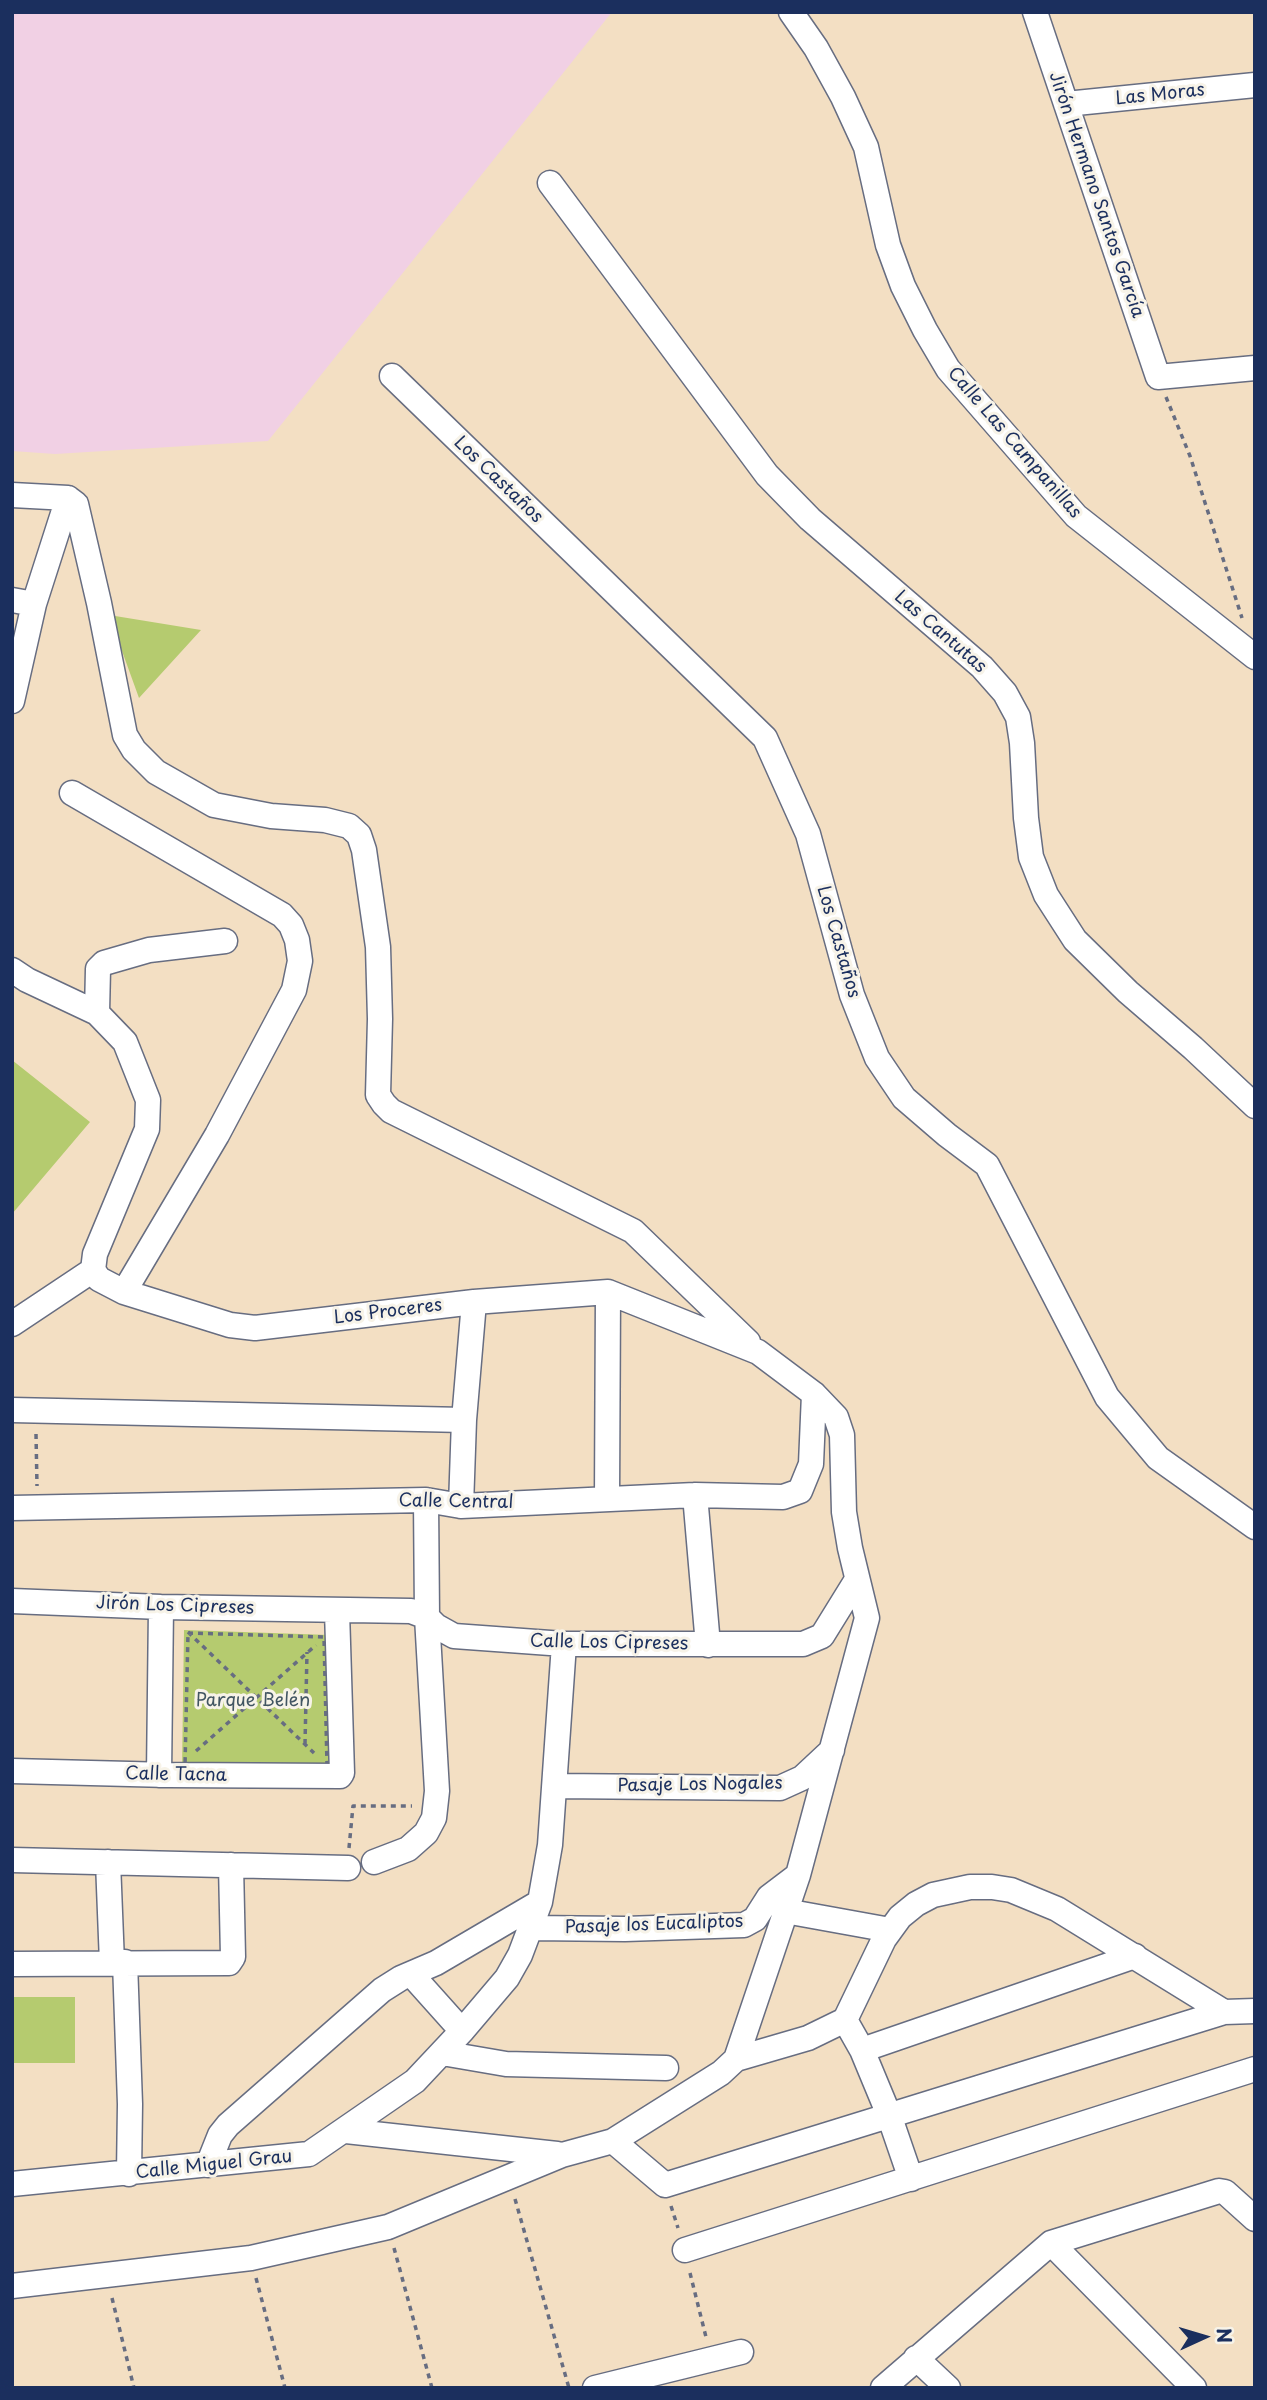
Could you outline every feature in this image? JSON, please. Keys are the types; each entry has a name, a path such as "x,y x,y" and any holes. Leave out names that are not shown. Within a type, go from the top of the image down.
{"street":[{"name":"Calle Las Campanillas","path":"791,12 816,48 866,147 888,245 903,286 948,369 1076,516 1255,657"},
{"name":"Jirón Hermano Santos García","path":"1035,12 1158,377"},
{"name":"Las Moras","path":"1066,104 1255,85"},
{"name":"Las Cantutas","path":"550,183 767,475 810,519 982,667 1005,693 1018,717 1031,857 1046,895 1076,940 1128,992 1194,1048 1255,1106"},
{"path":"1158,377 1255,368"},
{"name":"Los Castaños","path":"392,376 765,738 808,834 852,995 877,1058 904,1098 987,1165 1107,1397 1158,1458 1255,1527"},
{"path":"12,495 68,498 76,504 125,735 134,750 156,772 214,805 271,816 325,820 349,826 359,835 364,850 378,947 378,1095 384,1104 391,1111 633,1231 758,1352"},
{"path":"12,701 23,602 68,498"},
{"path":"72,793 282,915 294,933 300,961 294,990 230,1111 124,1292"},
{"path":"97,1013 98,969 104,963 149,950 225,940"},
{"path":"12,970 27,980 97,1013 125,1042 148,1100 147,1129 95,1254 93,1270 12,1324"},
{"name":"Los Proceres","path":"93,1270 99,1279 124,1292 230,1325 255,1328 474,1302 608,1292 758,1352 814,1394 836,1417 842,1435 844,1511 856,1581 867,1618 832,1750"},
{"path":"607,1499 608,1292"},
{"path":"461,1506 464,1420 474,1302"},
{"name":"Calle Central","path":"12,1508 426,1500 461,1506 695,1495 783,1497 800,1491 811,1464 814,1394"},
{"path":"24,1411 464,1420"},
{"path":"695,1495 708,1645"},
{"path":"374,1862 408,1849 426,1833 434,1818 437,1791 427,1617 426,1500"},
{"name":"Calle Los Cipreses","path":"333,1624 411,1611 427,1617 436,1626 454,1636 564,1644 803,1644 822,1636 856,1581"},
{"name":"Jirón Los Cipreses","path":"12,1601 161,1607 333,1624"},
{"path":"161,1607 171,1771"},
{"path":"333,1624 341,1773 333,1771"},
{"name":"Calle Miguel Grau","path":"12,2184 309,2154 415,2081 508,1978 540,1902 550,1845 564,1644"},
{"path":"736,2059 798,1875 832,1750"},
{"name":"Pasaje Los Nogales","path":"555,1786 780,1788 802,1778 832,1750"},
{"name":"Calle Tacna","path":"12,1771 333,1771"},
{"path":"12,1860 348,1868"},
{"path":"108,1862 130,2104 129,2174"},
{"path":"12,1964 229,1963 232,1961 231,1866"},
{"name":"Pasaje los Eucaliptos","path":"531,1928 744,1925 755,1919 772,1894 798,1875"},
{"path":"12,2286 107,2277 251,2258 388,2227 562,2155 613,2141 721,2073 736,2059 808,2038 845,2020 890,1930 900,1917 916,1904 952,1889 992,1887 1010,1890 1057,1909 1224,2012"},
{"path":"208,2165 220,2135 228,2125 382,1990 436,1964 540,1902"},
{"path":"785,1911 890,1930"},
{"path":"862,2050 1135,1956"},
{"path":"411,1974 462,2031"},
{"path":"613,2141 665,2185 1224,2012 1255,2011"},
{"path":"845,2020 862,2050 889,2115 911,2179"},
{"path":"442,2053 506,2064 666,2068"},
{"path":"685,2250 1255,2069"},
{"path":"346,2131 562,2155"},
{"path":"883,2388 1051,2243 1219,2191 1225,2192 1255,2219"},
{"path":"1051,2243 1194,2388"},
{"path":"595,2388 741,2351"},
{"path":"916,2358 948,2388"}],"path":[{"path":"1158,377 1189,456 1242,619"},
{"path":"24,1411 37,1508"},
{"path":"161,1607 333,1771"},
{"path":"188,1633 333,1624"},
{"path":"171,1771 307,1653 333,1624"},
{"path":"333,1624 333,1771"},
{"path":"171,1771 188,1633"},
{"path":"305,1744 307,1653"},
{"path":"171,1771 185,1766 333,1771"},
{"path":"348,1868 352,1806 414,1805"},
{"path":"508,2177 569,2388"},
{"path":"388,2227 432,2388"},
{"path":"251,2258 285,2388"},
{"path":"107,2277 134,2388"}],"shaded area":[{"path":"12,12 612,12 268,441 55,454 12,451"}],"green space":[{"path":"109,615 201,630 139,698"},
{"path":"12,1060 90,1122 12,1214"},
{"name":"Parque Belén","path":"184,1630 330,1635 330,1769 182,1770"},
{"path":"12,1997 75,1997 75,2063 12,2063"}]}
